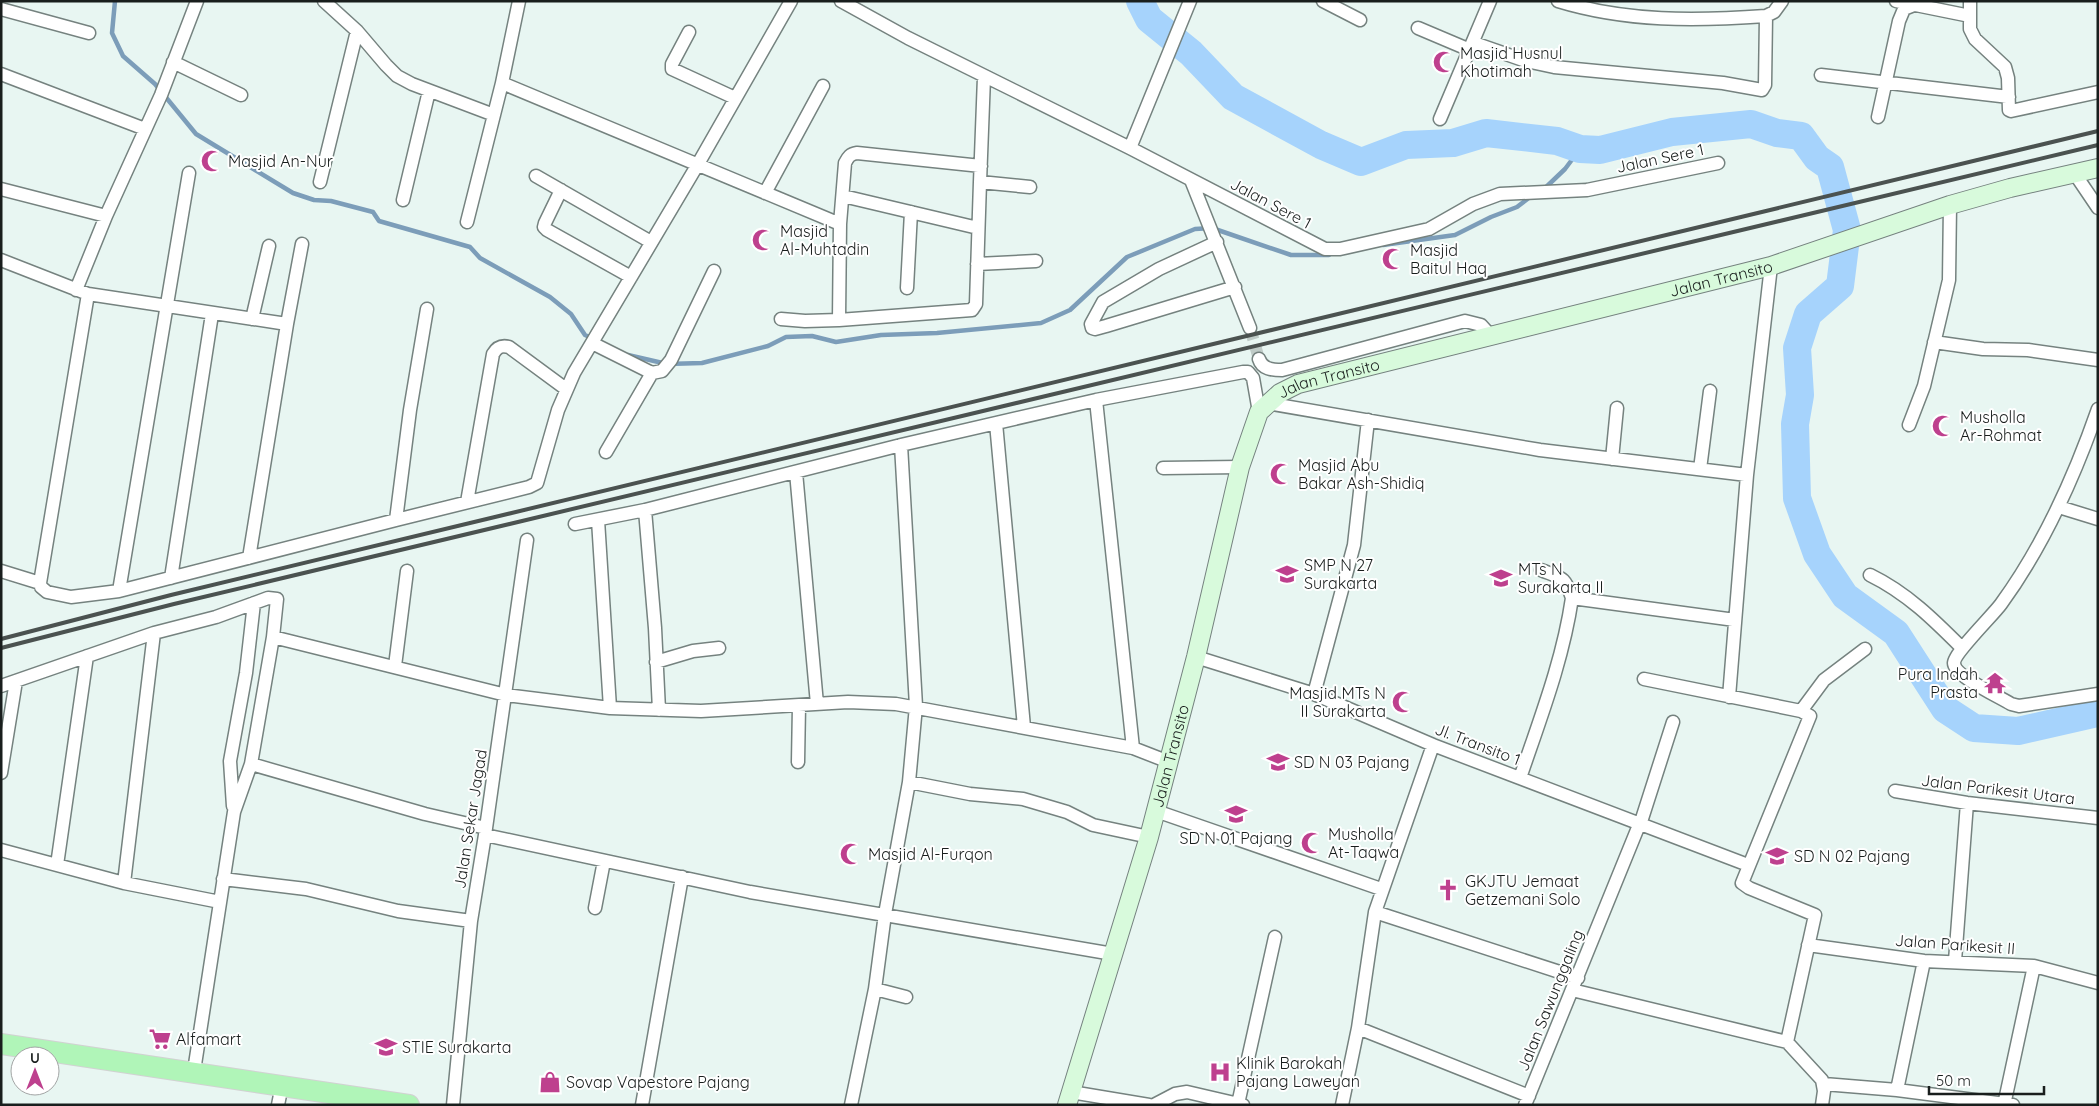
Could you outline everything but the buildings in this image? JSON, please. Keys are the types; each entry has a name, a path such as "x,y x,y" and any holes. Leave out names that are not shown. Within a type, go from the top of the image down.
{"main road":[{"name":"Jalan Transito","path":"1069,1098 1149,837 1196,657 1240,467 1263,408 1280,393 1298,384 1771,266 1950,205 2010,188 2098,168"},
{"path":"1,1044 194,1071 409,1105"}],"street":[{"path":"197,1 162,94 106,216 82,292 40,582 41,587 47,592 71,597 119,591 529,487 537,483 566,389 791,1"},
{"path":"324,1 357,31 398,76 429,91 494,115"},
{"path":"467,222 502,83 519,1"},
{"name":"Jalan Sere 1","path":"841,1 984,76 1130,148 1316,246 1332,249 1429,229 1473,204 1500,194 1587,190 1718,162"},
{"path":"1130,148 1190,1"},
{"path":"1323,1 1360,20"},
{"path":"1440,119 1490,1"},
{"path":"1558,1 1647,18 1708,20 1766,16 1774,12 1782,1"},
{"path":"1896,1 1914,3 1970,16"},
{"path":"1970,1 1970,29 1975,39 2005,67 2008,78 2009,110 2012,111 2098,92"},
{"path":"1878,117 1884,83 1901,14 1904,9 1914,3"},
{"path":"1,9 89,33"},
{"path":"1418,28 1472,47 1554,67 1723,83 1762,90 1765,85 1766,16"},
{"path":"320,182 357,31"},
{"path":"689,32 672,64 672,69 735,98"},
{"path":"173,62 241,95"},
{"path":"1,74 145,129"},
{"path":"1821,75 2009,97"},
{"path":"781,319 805,321 839,320 972,310 976,304 984,76"},
{"path":"502,83 840,224"},
{"path":"765,193 823,86"},
{"path":"403,200 429,91"},
{"path":"839,320 840,224 845,163 852,154 981,166"},
{"path":"119,591 188,173"},
{"path":"2075,174 2098,208"},
{"path":"536,176 651,242"},
{"path":"1191,180 1250,328"},
{"path":"980,182 1030,187"},
{"path":"1,189 106,216"},
{"path":"561,190 544,227 631,277"},
{"path":"843,196 978,228"},
{"path":"1909,425 1924,386 1949,280 1950,205"},
{"path":"907,288 911,212"},
{"path":"1217,242 1159,269 1103,302 1091,324 1092,328 1106,326 1235,287"},
{"path":"249,558 302,244"},
{"path":"252,319 269,246"},
{"path":"1,260 82,292 166,308 287,324"},
{"path":"976,264 1036,261"},
{"path":"1729,697 1747,476 1771,266"},
{"path":"606,452 652,373 668,365 714,271"},
{"path":"396,520 410,410 427,310"},
{"path":"171,578 212,314"},
{"path":"1259,359 1262,365 1268,369 1282,370 1465,321 1481,325 1491,336"},
{"path":"594,340 652,373"},
{"path":"1934,342 1983,349 2028,350 2098,360"},
{"path":"467,502 493,354 496,348 502,346 509,347 566,389"},
{"path":"575,524 645,510 901,445 1096,400 1243,372 1248,372 1253,378 1263,408 1368,420 1540,450 1747,476"},
{"path":"1700,469 1710,391"},
{"path":"1096,400 1133,748"},
{"path":"1612,459 1617,408"},
{"path":"2098,410 2074,475 2059,507 2014,586 1994,614 1962,648 1954,662 1954,665 1962,675 2011,704 2018,706 2098,694"},
{"path":"1314,694 1354,546 1368,420"},
{"path":"996,423 1024,727"},
{"path":"851,1105 875,989 885,914 909,782 916,706 901,445"},
{"path":"1163,468 1240,467"},
{"path":"796,472 816,704"},
{"path":"2059,507 2098,519"},
{"path":"645,510 658,710"},
{"path":"598,520 610,708"},
{"name":"Jalan Sekar Jagad","path":"453,1105 471,921 486,832 527,540"},
{"path":"1520,778 1564,642 1572,598 1568,583 1541,570"},
{"path":"1,571 40,582"},
{"path":"395,666 407,571"},
{"path":"1870,575 1903,593 1962,648"},
{"path":"1,686 154,633 216,616 268,598 277,599 273,637 251,764 234,812 194,1071"},
{"path":"1572,598 1735,620"},
{"path":"234,812 230,761 245,680 254,603"},
{"path":"124,883 154,633"},
{"path":"273,637 506,695 610,708 701,712 874,702 916,706 1133,748 1169,762"},
{"path":"656,662 693,651 719,648"},
{"path":"1801,711 1824,680 1865,649"},
{"path":"57,865 88,656"},
{"name":"Jl. Transito 1","path":"1196,657 1314,694 1433,745 1748,866"},
{"path":"1644,679 1801,711 1810,716 1743,878 1744,886 1815,915 1787,1042"},
{"path":"1,773 16,681"},
{"path":"798,762 799,706"},
{"name":"Jalan Sawunggaling","path":"1527,1100 1640,825 1673,722"},
{"path":"1342,1105 1358,1028 1375,912 1433,745"},
{"path":"251,764 486,832 604,861 750,892 1113,954"},
{"path":"909,782 970,794 1023,799 1060,810 1092,825 1149,837"},
{"name":"Jalan Parikesit Utara","path":"1895,791 1967,803 2098,818"},
{"path":"1955,961 1967,803"},
{"path":"1156,811 1382,889"},
{"path":"1,850 124,883 220,902"},
{"path":"595,908 604,861"},
{"path":"642,1105 682,877"},
{"path":"224,879 306,889 398,911 471,921"},
{"path":"1375,912 1578,978"},
{"path":"1154,1105 1175,1094 1187,1092 1240,1104 1275,937"},
{"name":"Jalan Parikesit II","path":"1808,945 1924,961 2034,966 2098,983"},
{"path":"1897,1090 1924,961"},
{"path":"1572,990 1787,1042 1824,1084 1897,1090 1948,1100 2007,1104 2034,966"},
{"path":"875,989 906,997"},
{"path":"1358,1028 1527,1100"},
{"path":"1822,1105 1824,1084"},
{"path":"278,1105 282,1085"},
{"path":"1069,1098 1149,1105"}],"waterway":[{"path":"115,1 112,33 123,56 155,84 196,134 293,193 314,200 331,201 373,212 379,221 470,247 480,258 550,297 571,314 585,335 594,339"},
{"path":"1140,1 1149,19 1191,53 1233,97 1321,145 1361,162 1406,145 1453,143 1486,133 1557,141 1580,149 1600,150 1672,132 1751,124 1777,133 1801,136 1817,158 1830,167 1847,230 1840,286 1808,314 1797,348 1800,395 1795,424 1797,498 1817,554 1845,596 1896,633 1945,709 1974,728 2018,731 2098,713"},
{"path":"1543,190 1565,169 1580,149"},
{"path":"1383,245 1455,235 1491,217 1517,207 1530,197"},
{"path":"628,355 667,364 702,363 768,346 786,337 812,336 836,342 881,335 937,333 1041,323 1070,310 1127,257 1195,229 1212,228 1291,255 1329,255"}],"tunnel":[{"path":"1250,328 1259,359"}],"railway":[{"path":"1,639 171,595 2098,131"},
{"path":"1,648 174,604 2098,145"}],"place":[{"name":"Masjid Husnul Khotimah","path":"1444,62"},
{"name":"Masjid An-Nur","path":"212,161"},
{"name":"Masjid Al-Muhtadin","path":"763,240"},
{"name":"Masjid Baitul Haq","path":"1393,259"},
{"name":"Musholla Ar-Rohmat","path":"1943,426"},
{"name":"Masjid Abu Bakar Ash-Shidiq","path":"1281,474"},
{"name":"SMP N 27 Surakarta","path":"1287,574"},
{"name":"MTs N Surakarta II","path":"1501,578"},
{"name":"Pura Indah Prasta","path":"1995,683"},
{"name":"Masjid MTs N II Surakarta","path":"1403,702"},
{"name":"SD N 03 Pajang","path":"1278,762"},
{"name":"SD N 01 Pajang","path":"1236,814"},
{"name":"Musholla At-Taqwa","path":"1312,843"},
{"name":"Masjid Al-Furqon","path":"851,854"},
{"name":"SD N 02 Pajang","path":"1777,856"},
{"name":"GKJTU Jemaat Getzemani Solo","path":"1448,890"},
{"name":"Alfamart","path":"160,1039"},
{"name":"STIE Surakarta","path":"386,1047"},
{"name":"Klinik Barokah Pajang Laweyan","path":"1220,1072"},
{"name":"Sovap Vapestore Pajang","path":"550,1082"}]}
